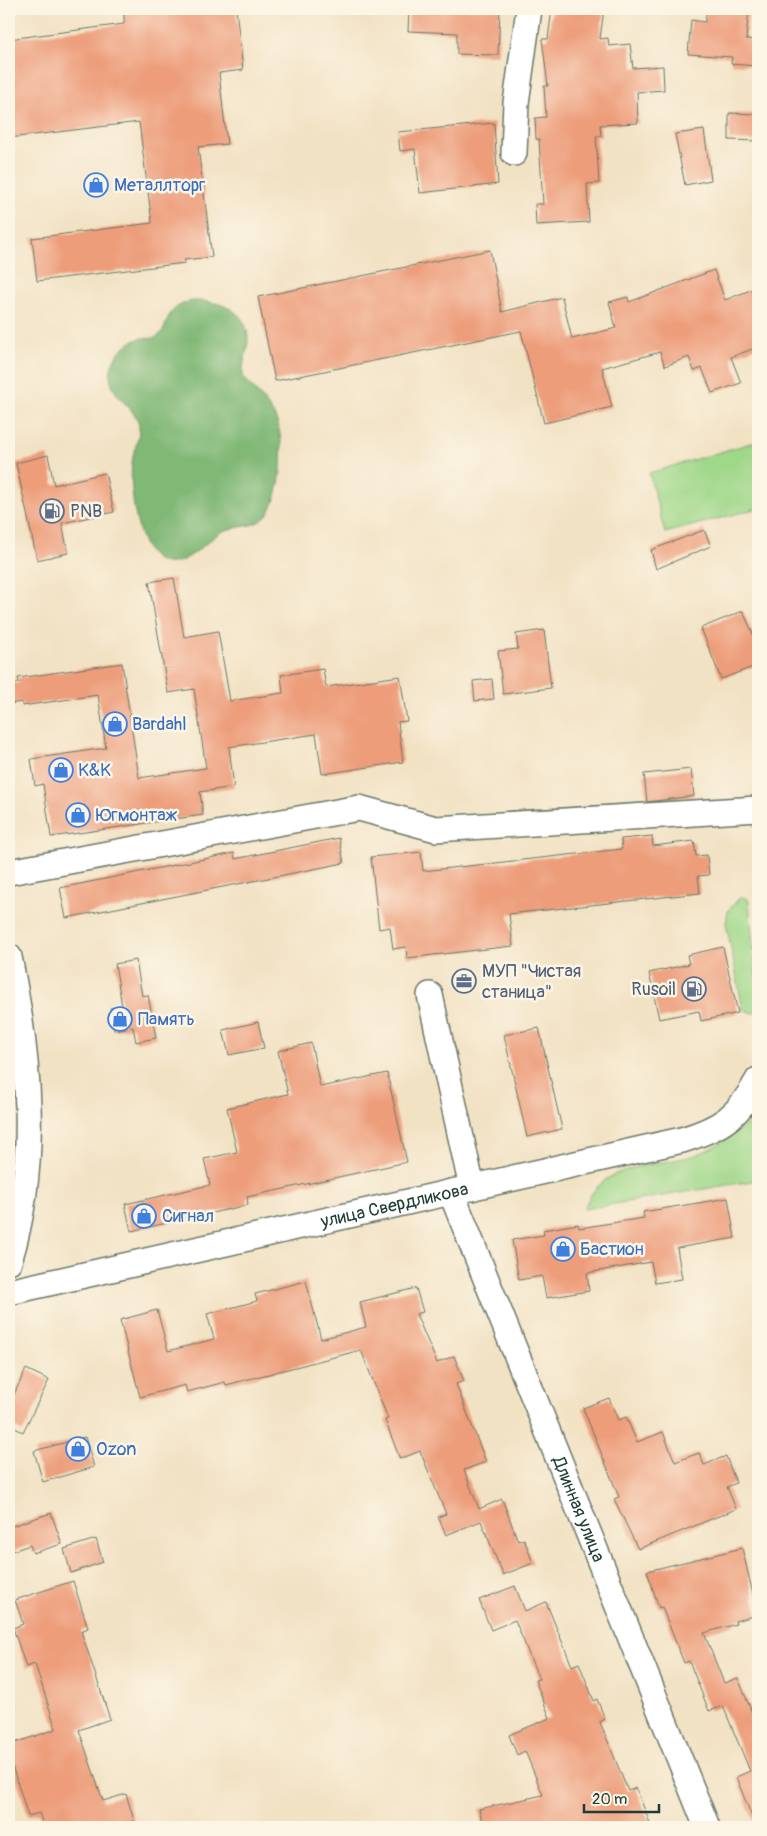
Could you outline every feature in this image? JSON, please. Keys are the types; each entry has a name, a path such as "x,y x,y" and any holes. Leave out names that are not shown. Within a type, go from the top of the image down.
{"street":[{"path":"514,153 516,103 529,9"},
{"path":"9,872 359,808 436,829 758,809"},
{"path":"9,957 25,1058 29,1139 23,1205 9,1261"},
{"name":"Длинная улица","path":"430,995 461,1190 707,1827"},
{"name":"улица Свердликова","path":"9,1292 701,1134 718,1127 737,1112 758,1080"}],"green space":[{"path":"192,301 203,301 224,306 241,317 246,326 248,336 243,376 265,401 275,417 281,439 281,468 276,496 266,516 256,523 218,534 182,561 165,563 156,559 149,552 143,542 139,529 135,514 131,473 139,426 137,418 114,390 110,372 116,356 122,349 139,339 154,338 160,335 174,309"},
{"path":"758,441 758,508 665,533 649,473"},
{"path":"740,897 747,898 749,902 758,1004 757,1012 752,1013 743,1009 726,923 728,911"},
{"path":"9,1057 12,1071 14,1112 9,1168"},
{"path":"758,1115 758,1180 584,1209 593,1193 604,1181 618,1173 701,1153 724,1141"}],"building":[{"path":"124,9 236,9 243,70 219,73 227,144 198,147 212,257 184,260 185,263 37,281 32,238 152,223 139,122 9,138 9,39 124,24"},
{"path":"409,9 500,9 498,55 457,54 457,33 408,31"},
{"path":"552,9 604,9 600,39 608,38 609,46 630,44 633,68 663,66 664,90 637,92 638,123 600,125 601,136 596,136 599,183 587,184 589,222 536,225 535,204 543,204 539,139 536,139 535,118 546,117 544,86 548,86 542,39 548,39"},
{"path":"707,9 749,9 746,39 758,40 758,66 731,64 732,57 688,54 691,20 705,22"},
{"path":"729,113 758,114 758,141 729,140"},
{"path":"494,123 498,184 420,193 415,149 400,151 398,132"},
{"path":"704,130 711,180 685,185 675,134"},
{"path":"490,250 502,312 562,297 572,339 616,328 609,302 628,297 629,302 714,270 725,300 758,287 758,347 731,357 741,383 712,393 702,368 694,371 689,357 665,366 660,352 602,368 612,407 544,423 521,331 275,381 258,297"},
{"path":"48,455 54,485 105,473 114,512 62,523 68,553 37,560 16,463"},
{"path":"704,530 711,546 656,569 651,550"},
{"path":"174,578 184,637 218,631 230,701 283,693 281,675 323,669 326,687 400,676 407,721 398,722 403,762 322,774 316,734 229,747 234,787 200,792 203,815 51,837 43,784 35,786 31,759 106,748 98,695 22,706 22,702 9,704 9,684 19,683 18,678 122,663 139,778 206,768 194,689 168,693 149,582"},
{"path":"743,611 758,643 758,665 721,679 701,628"},
{"path":"544,630 551,688 503,694 498,651 518,649 516,634"},
{"path":"492,679 494,699 475,701 473,681"},
{"path":"691,769 694,796 647,802 644,774"},
{"path":"652,836 653,846 694,841 696,856 707,855 709,875 698,876 700,893 509,914 513,946 407,958 406,947 393,949 390,927 379,929 371,857 421,852 423,871 622,849 621,839"},
{"path":"339,838 344,863 66,918 60,888 234,853 235,859"},
{"path":"723,947 738,1013 701,1021 699,1011 659,1019 649,973 689,964 687,955"},
{"path":"136,960 142,996 148,995 156,1038 136,1042 133,1027 114,1030 110,1008 122,1006 115,964"},
{"path":"258,1022 264,1048 229,1055 223,1030"},
{"path":"539,1028 562,1129 527,1137 504,1035"},
{"path":"311,1043 320,1087 387,1073 407,1162 247,1197 248,1205 131,1231 125,1204 210,1185 204,1159 237,1152 227,1108 288,1094 278,1051"},
{"path":"728,1198 735,1238 677,1248 682,1279 655,1283 651,1262 587,1273 589,1291 546,1298 542,1276 519,1280 512,1240 544,1235 543,1230 578,1224 579,1228 644,1218 643,1212"},
{"path":"306,1281 321,1339 366,1327 360,1302 416,1288 423,1312 416,1314 437,1363 454,1356 464,1381 456,1384 486,1462 464,1470 479,1509 502,1499 518,1541 524,1539 533,1563 503,1575 481,1521 446,1535 438,1517 446,1514 420,1451 400,1459 385,1420 388,1419 361,1350 226,1385 225,1382 187,1392 185,1385 140,1397 120,1320 157,1310 168,1351 214,1339 207,1314 257,1301 255,1294"},
{"path":"26,1369 49,1380 23,1432 9,1425 9,1405"},
{"path":"609,1398 618,1420 626,1417 637,1442 663,1432 675,1462 699,1453 704,1465 726,1456 736,1483 727,1487 736,1509 638,1549 614,1499 619,1497 583,1408"},
{"path":"85,1437 94,1467 43,1482 34,1451"},
{"path":"51,1513 62,1544 33,1553 30,1545 9,1552 9,1527"},
{"path":"96,1539 103,1562 71,1573 64,1549"},
{"path":"742,1548 758,1615 735,1621 736,1624 704,1633 724,1683 738,1678 753,1715 758,1713 758,1827 756,1827 736,1777 750,1771 723,1706 709,1711 689,1661 684,1663 662,1607 659,1608 647,1571"},
{"path":"73,1581 88,1628 81,1631 110,1719 79,1730 103,1801 126,1794 136,1827 44,1827 39,1813 28,1816 9,1756 9,1745 56,1729 35,1664 26,1667 13,1628 23,1624 15,1600"},
{"path":"515,1586 525,1611 546,1602 572,1666 579,1663 594,1701 597,1699 605,1719 600,1722 628,1791 636,1788 650,1823 638,1827 484,1827 479,1809 543,1795 525,1751 517,1755 509,1735 550,1718 535,1680 539,1679 515,1620 491,1630 479,1600"}],"place":[{"name":"Металлторг","path":"96,185"},
{"name":"PNB","path":"52,511"},
{"name":"Bardahl","path":"115,724"},
{"name":"K&K","path":"61,770"},
{"name":"Югмонтаж","path":"78,815"},
{"name":"МУП \"Чистая станица\"","path":"464,981"},
{"name":"Rusoil","path":"694,989"},
{"name":"Память","path":"120,1019"},
{"name":"Сигнал","path":"144,1216"},
{"name":"Бастион","path":"563,1249"},
{"name":"Ozon","path":"78,1449"}]}
